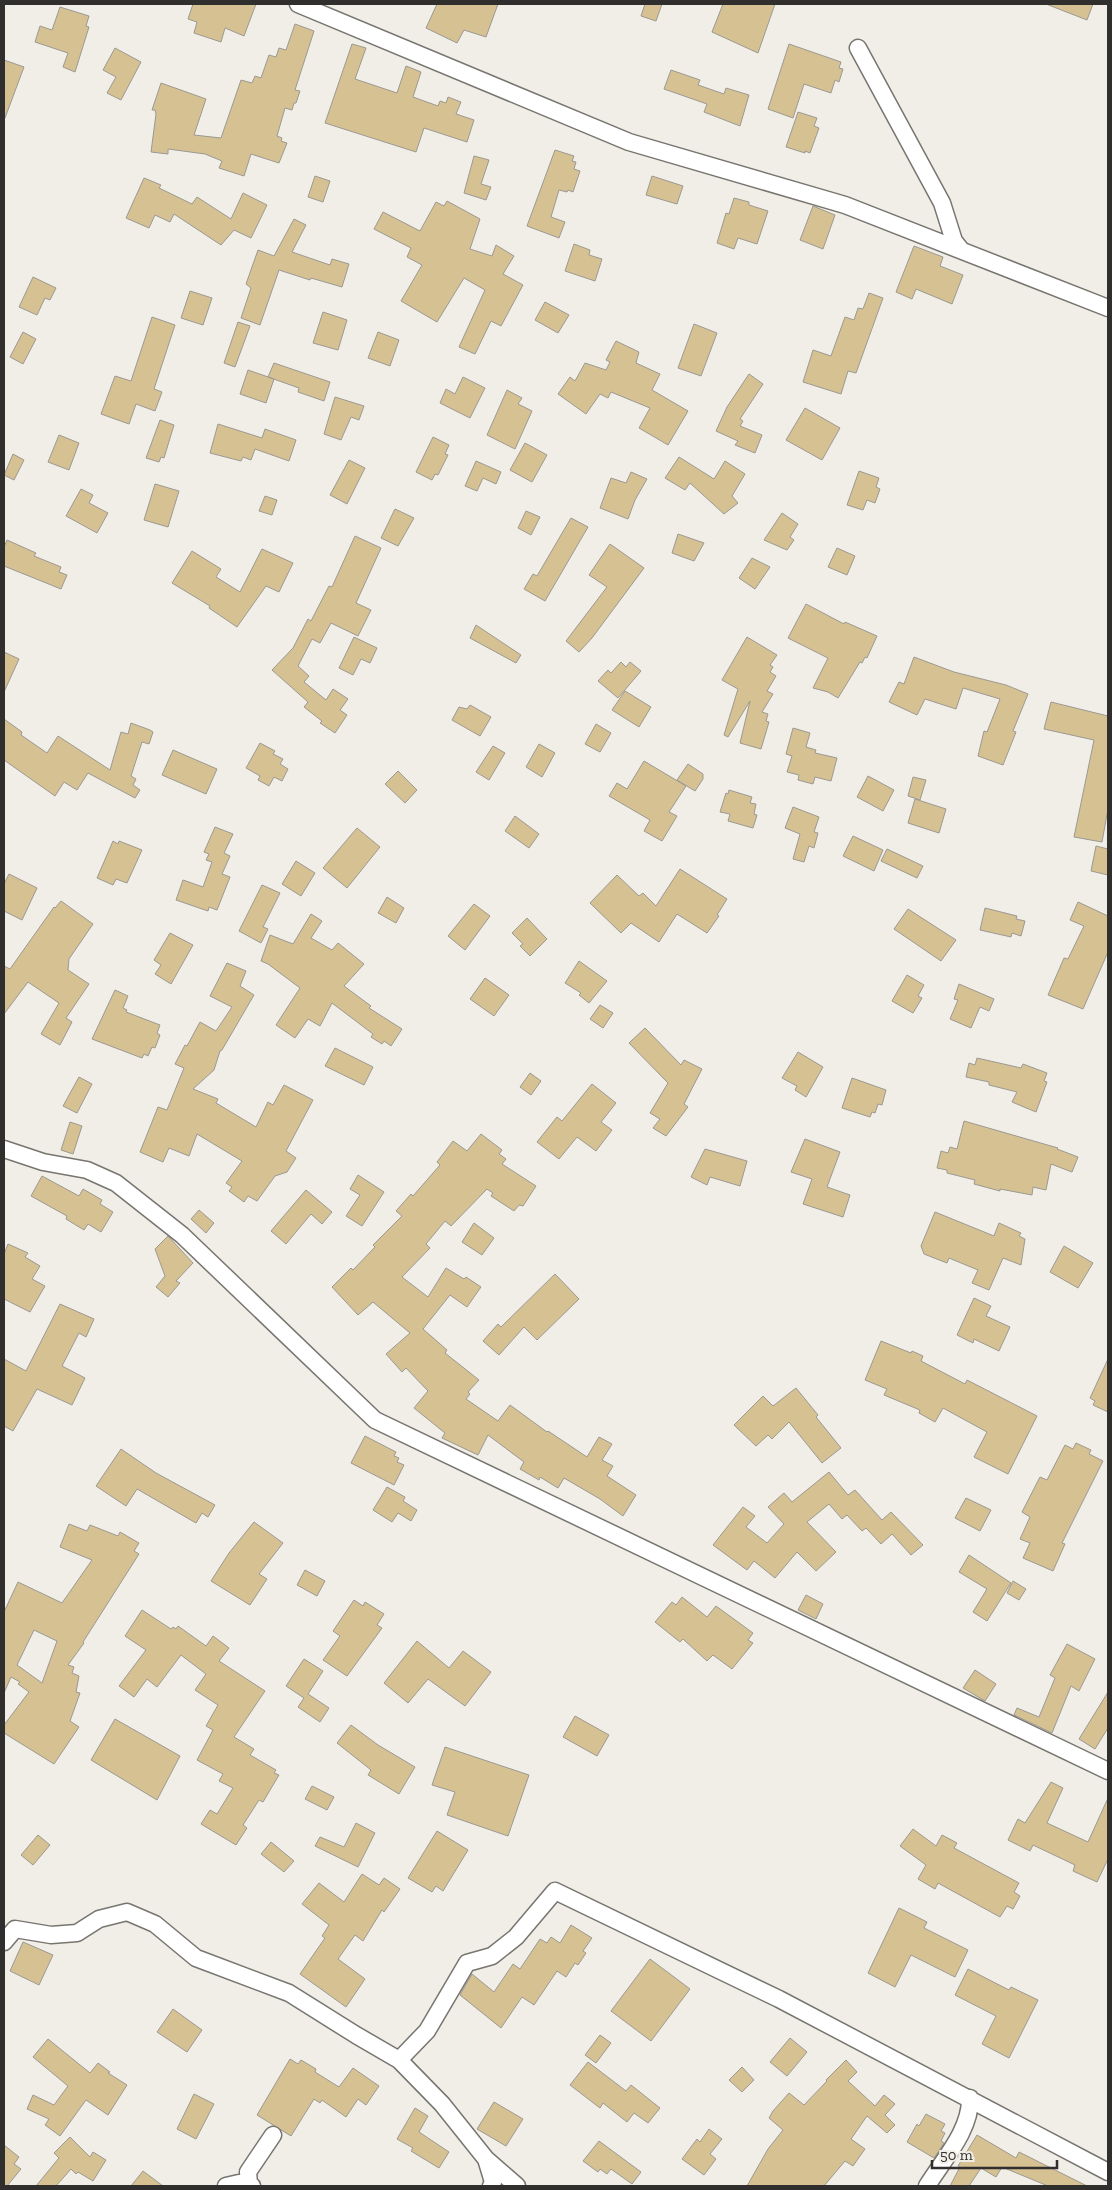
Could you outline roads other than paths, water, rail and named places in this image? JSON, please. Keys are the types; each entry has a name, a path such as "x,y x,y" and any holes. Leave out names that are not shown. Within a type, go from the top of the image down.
{"street":[{"path":"298,4 629,142 845,205 1108,308"},
{"path":"858,48 942,203 954,241 962,251"},
{"path":"4,1149 43,1162 87,1170 116,1183 182,1235 374,1420 1108,1771"},
{"path":"399,2060 427,2031 467,1963 492,1956 516,1937 555,1891 780,1998 1108,2172"},
{"path":"4,1942 15,1929 51,1935 77,1932 99,1919 127,1912 155,1924 196,1958 288,1993 399,2060 442,2104 486,2160 517,2186"},
{"path":"927,2186 957,2140 970,2111 970,2098"},
{"path":"226,2186 239,2183 251,2185 248,2172 273,2135"},
{"path":"486,2160 493,2182 490,2186"}]}
